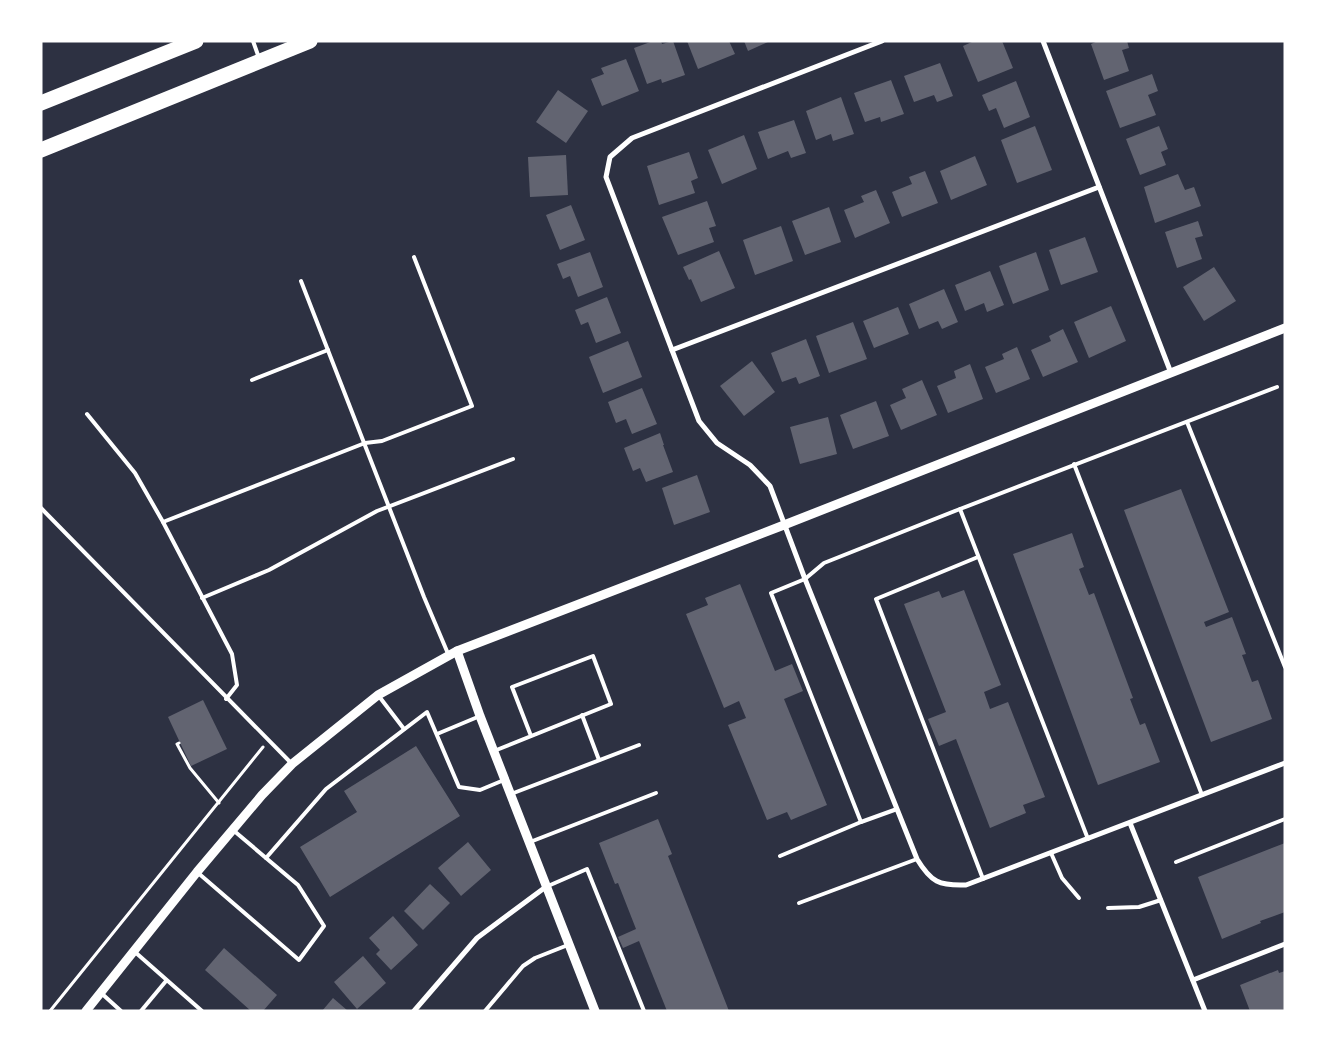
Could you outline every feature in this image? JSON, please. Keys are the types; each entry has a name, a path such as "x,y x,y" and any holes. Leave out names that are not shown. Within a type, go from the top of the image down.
{"highway":[{"path":"41,104 196,41"},
{"path":"41,150 310,41"}],"street":[{"path":"882,41 632,138 610,157 606,177 699,421 717,443 750,465 770,486 805,579 917,859 925,873 935,882 950,886 966,885 1285,762"},
{"path":"1043,41 1171,373"},
{"path":"672,350 1099,186"},
{"path":"86,1011 197,872 262,795 292,764 378,695 453,653 1285,328"},
{"path":"453,653 494,751 596,1011"},
{"path":"1130,823 1205,1011"},
{"path":"414,1011 477,938 547,886"},
{"path":"1193,980 1285,944"}],"lane":[{"path":"253,41 261,61"},
{"path":"163,522 365,443 382,441 472,406 414,257"},
{"path":"301,281 424,597 453,653"},
{"path":"252,380 328,350"},
{"path":"861,822 771,593 805,579 824,563 960,508 1277,386"},
{"path":"87,414 135,473 163,522 232,654 237,685 226,698"},
{"path":"1187,422 1285,666"},
{"path":"202,598 269,570 377,511 513,459"},
{"path":"1074,464 1202,795"},
{"path":"41,508 292,764"},
{"path":"960,508 1088,839"},
{"path":"978,557 876,599 983,879"},
{"path":"494,751 611,704 593,656 512,687 530,736"},
{"path":"378,695 404,729"},
{"path":"266,858 326,789 427,712 459,787 480,790 505,779"},
{"path":"582,715 599,760"},
{"path":"437,734 480,716"},
{"path":"511,794 639,745"},
{"path":"530,842 656,793"},
{"path":"780,856 897,809"},
{"path":"1176,862 1285,819"},
{"path":"197,872 298,960 324,926 298,885 233,830"},
{"path":"1051,853 1062,878 1079,898"},
{"path":"799,903 917,859"},
{"path":"547,886 587,869 644,1011"},
{"path":"1108,908 1139,907 1161,900"},
{"path":"485,1011 523,966 540,956 570,944"},
{"path":"133,951 202,1011"},
{"path":"141,1011 166,981"},
{"path":"100,992 121,1011"}],"path":[{"path":"50,1011 269,741"},
{"path":"180,743 177,744 190,768 219,803"}],"building":[{"path":"653,41 661,41 662,44 673,41 685,75 662,83 661,79 647,84 634,48"},
{"path":"687,41 729,41 735,54 698,69"},
{"path":"744,41 770,41 748,51"},
{"path":"974,41 1002,41 1013,68 978,82 963,46"},
{"path":"1098,41 1127,41 1129,48 1122,50 1129,71 1104,80 1091,44"},
{"path":"626,59 639,91 602,106 591,79 604,74 601,68"},
{"path":"940,63 953,96 937,102 934,95 914,102 904,76"},
{"path":"1152,74 1158,91 1148,95 1156,115 1120,128 1106,91"},
{"path":"891,80 904,114 881,122 880,117 865,122 854,93"},
{"path":"1016,81 1030,117 1004,128 996,108 989,111 982,95"},
{"path":"558,90 588,111 566,143 536,122"},
{"path":"841,97 854,134 833,141 831,134 816,140 806,111"},
{"path":"794,120 806,153 791,158 788,151 768,159 758,132"},
{"path":"1035,126 1052,170 1017,183 1001,140"},
{"path":"1159,126 1168,149 1161,152 1166,165 1140,175 1126,139"},
{"path":"744,135 757,169 722,184 708,150"},
{"path":"689,152 698,178 691,181 695,193 659,205 647,166"},
{"path":"566,155 568,195 530,197 528,157"},
{"path":"975,156 987,185 951,200 940,171"},
{"path":"925,171 938,203 902,217 892,192 912,184 909,177"},
{"path":"1178,174 1185,190 1194,187 1201,206 1155,223 1144,187"},
{"path":"876,190 890,223 855,238 844,210 864,202 861,196"},
{"path":"707,201 716,226 709,228 714,242 678,255 662,217"},
{"path":"571,205 585,240 560,250 546,215"},
{"path":"829,207 841,242 805,255 792,221"},
{"path":"1198,221 1203,236 1195,238 1202,259 1177,268 1165,232"},
{"path":"781,226 793,261 755,275 743,240"},
{"path":"1085,237 1098,272 1061,285 1049,250"},
{"path":"719,251 735,288 701,302 691,279 689,280 683,267"},
{"path":"590,252 603,287 578,297 570,276 563,279 557,264"},
{"path":"1036,252 1049,290 1013,304 999,266"},
{"path":"1214,267 1236,301 1204,321 1183,287"},
{"path":"990,271 1004,305 987,312 984,303 965,311 955,285"},
{"path":"944,289 958,322 942,329 938,321 919,329 909,304"},
{"path":"607,297 621,333 596,343 588,322 581,325 575,310"},
{"path":"1111,306 1126,341 1089,358 1074,322"},
{"path":"898,307 909,334 874,348 863,321"},
{"path":"853,322 867,359 829,373 816,336"},
{"path":"1063,329 1078,362 1043,377 1031,350 1051,341 1049,336"},
{"path":"806,339 820,376 799,384 796,377 782,382 771,353"},
{"path":"628,341 642,377 603,393 589,357"},
{"path":"1017,347 1030,379 996,393 985,367 1004,359 1002,354"},
{"path":"752,361 775,392 744,416 720,386"},
{"path":"970,364 983,399 948,413 937,386 956,378 954,371"},
{"path":"922,380 937,415 901,430 890,405 906,398 902,389"},
{"path":"642,388 657,424 632,434 626,419 616,423 608,402"},
{"path":"876,401 889,436 853,449 840,415"},
{"path":"828,417 837,454 800,464 790,427"},
{"path":"660,433 673,472 646,482 640,468 633,471 624,448"},
{"path":"697,475 710,512 674,525 662,488"},
{"path":"1181,489 1229,612 1204,622 1206,627 1232,617 1246,654 1242,655 1252,682 1258,680 1272,719 1211,742 1124,510"},
{"path":"1072,533 1084,567 1079,569 1089,595 1094,593 1133,698 1130,699 1140,725 1145,723 1160,762 1098,785 1013,554"},
{"path":"740,584 775,671 792,664 803,691 784,699 827,805 791,820 787,812 767,820 728,725 746,718 739,701 724,708 686,614 708,605 705,598"},
{"path":"964,590 1001,685 984,692 990,709 1008,702 1045,797 1023,805 1026,813 990,828 956,739 939,746 928,719 946,712 904,604 939,591 942,598"},
{"path":"203,700 227,749 191,766 168,717"},
{"path":"416,746 460,816 330,897 300,847 357,812 344,791"},
{"path":"658,819 672,854 668,856 729,1011 667,1011 639,941 623,948 618,937 636,929 618,883 615,884 599,843"},
{"path":"468,842 491,870 461,896 438,868"},
{"path":"1285,843 1285,912 1260,921 1261,923 1222,939 1198,877"},
{"path":"430,884 450,903 423,930 404,911"},
{"path":"393,916 418,945 391,970 376,954 380,950 369,938"},
{"path":"224,948 277,995 263,1011 251,1011 205,970"},
{"path":"363,956 386,983 357,1009 334,982"},
{"path":"1278,970 1279,973 1285,971 1285,1011 1250,1011 1240,985"},
{"path":"333,998 348,1011 322,1011"}]}
